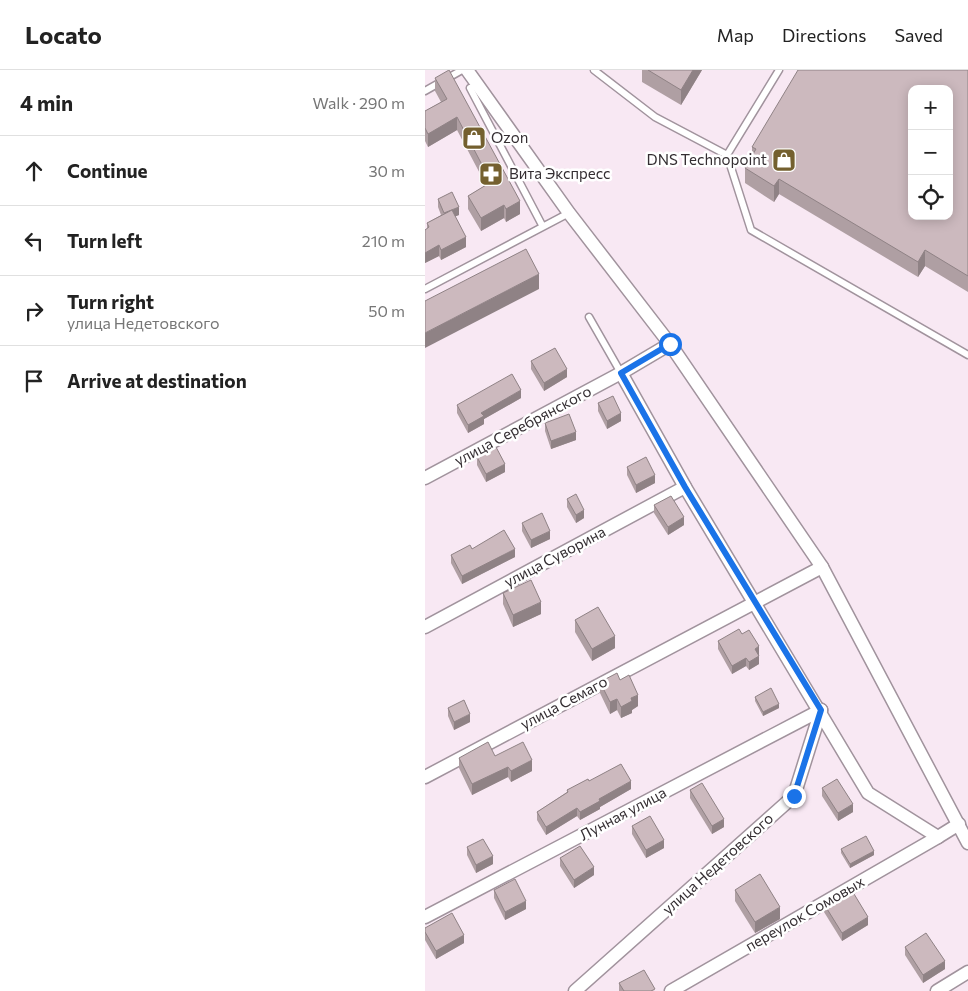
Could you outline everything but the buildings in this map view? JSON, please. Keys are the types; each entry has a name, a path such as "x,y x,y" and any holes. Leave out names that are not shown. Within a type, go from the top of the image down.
{"street":[{"path":"467,70 569,213 670,344 822,567 968,842"},
{"name":"улица Серебрянского","path":"425,478 621,373 670,344"},
{"path":"621,373 685,487 756,601 868,793 938,837"},
{"name":"улица Суворина","path":"425,627 685,487"},
{"name":"улица Семаго","path":"425,777 822,567"},
{"name":"Лунная улица","path":"425,917 821,710"},
{"name":"улица Недетовского","path":"575,991 794,796 821,710"},
{"name":"переулок Сомовых","path":"671,991 959,824"},
{"path":"937,991 968,972"}],"lane":[{"path":"425,91 462,70"},
{"path":"594,70 655,117 727,155 751,230 968,355"},
{"path":"727,155 779,70"},
{"path":"470,88 542,226"},
{"path":"425,289 569,213"},
{"path":"589,317 621,373"}],"place":[{"name":"Ozon","path":"474,138"},
{"name":"DNS Technopoint","path":"784,160"},
{"name":"Вита Экспресс","path":"491,174"}],"route":[{"path":"670,344 621,373 685,487 821,710 794,796"}]}
